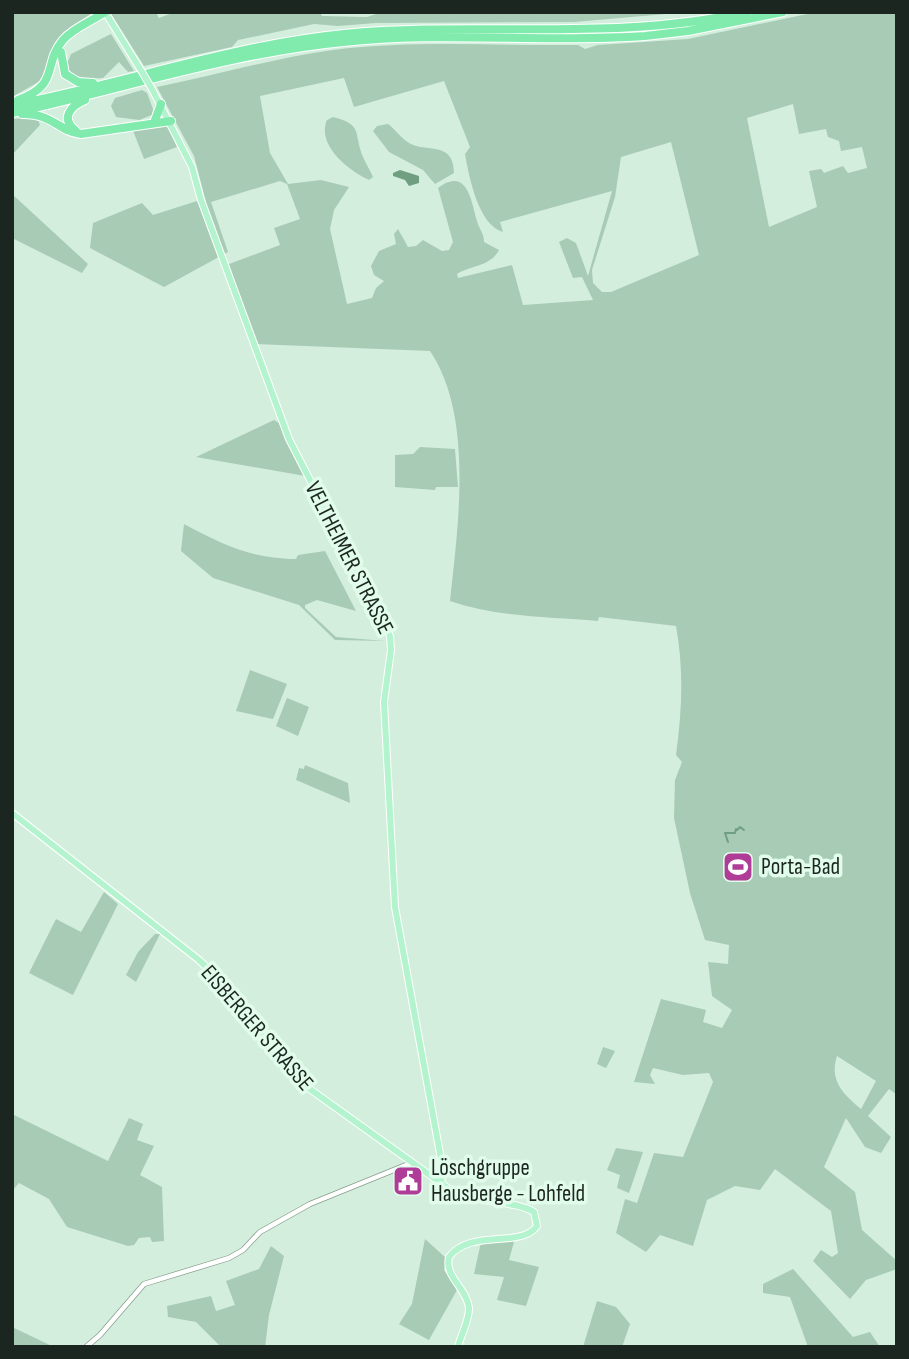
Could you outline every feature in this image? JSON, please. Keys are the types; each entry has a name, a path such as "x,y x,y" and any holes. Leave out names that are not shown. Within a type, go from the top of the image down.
{"highway":[{"path":"12,113 244,50 320,36 400,31 621,30 688,23 747,12"},
{"path":"12,103 107,87 321,44 381,39 645,36 688,31 783,12"},
{"path":"106,14 75,35 60,55 63,69 71,79 107,87"},
{"path":"12,103 39,89 49,77 62,42 95,16 106,14"},
{"path":"89,134 72,128 68,115 77,103 107,87"},
{"path":"150,122 161,104"},
{"path":"12,113 47,117 71,132 89,134 169,119"}],"main road":[{"name":"VELTHEIMER STRASSE","path":"106,14 161,104 192,167 201,200 289,439 390,636 384,702 395,907 443,1170 441,1184"},
{"name":"EISBERGER STRASSE","path":"12,813 199,960 224,984 300,1082 441,1184 471,1199 528,1209 538,1220 535,1228 528,1234 479,1240 462,1246 451,1254 448,1270 463,1290 468,1309 458,1347"}],"street":[{"path":"86,1347 144,1284 229,1258 243,1250 260,1232 310,1204 411,1163"}],"shaded area":[{"path":"12,12 93,12 58,39 42,80 12,97"},
{"path":"110,12 156,12 159,18 175,12 320,12 322,16 367,17 382,12 689,12 574,22 376,23 338,26 314,24 238,40 232,47 144,66"},
{"path":"817,12 897,12 897,1095 889,1089 868,1116 891,1137 881,1153 865,1147 846,1118 824,1167 855,1192 862,1230 897,1261 897,1269 866,1280 850,1299 813,1261 821,1250 832,1257 838,1253 831,1211 775,1169 760,1190 735,1186 707,1200 693,1246 660,1235 646,1252 616,1233 625,1199 637,1203 654,1153 683,1157 713,1082 709,1073 683,1075 653,1068 650,1075 655,1084 634,1082 661,999 706,1010 703,1022 722,1028 732,1010 712,996 708,962 728,964 729,945 705,940 690,893 674,818 675,780 682,762 676,755 681,690 676,626 599,617 598,621 523,616 450,601 459,506 458,439 453,407 444,377 430,351 255,344 229,264 280,245 274,228 300,219 287,184 280,181 211,202 228,252 164,287 90,248 93,223 142,203 153,215 197,201 206,202 194,156 157,87 288,58 363,47 425,44 578,45 585,49 598,45 688,39","holes":["344,78 354,107 444,81 470,147 465,154 476,199 494,228 503,232 500,222 612,191 588,276 576,243 567,238 559,242 573,278 582,277 593,300 523,305 512,265 458,278 457,274 491,260 499,250 484,242 470,196 462,184 456,181 438,188 453,242 449,250 442,251 423,240 416,246 408,247 398,229 394,234 396,244 379,251 371,266 374,275 384,281 376,288 372,298 347,304 330,229 334,210 349,187 321,180 288,184 270,153 260,96","793,104 799,134 826,129 828,137 839,141 841,151 862,147 867,168 848,173 843,166 824,173 821,169 809,171 817,207 769,227 747,118","671,142 699,255 611,292 602,292 593,283 592,270 615,197 621,157","837,1056 876,1081 861,1109 839,1086 835,1065"]},
{"path":"111,34 134,71 128,72 119,62 103,78 82,78 70,71 66,66 71,54"},
{"path":"142,90 147,93 153,109 152,115 139,120 116,117 111,106 115,98"},
{"path":"37,117 40,125 12,155 12,119"},
{"path":"333,117 349,123 356,131 360,149 373,177 369,180 344,164 330,148 325,129 327,120"},
{"path":"388,124 409,143 444,152 453,163 454,173 435,184 423,170 389,152 373,131 377,126"},
{"path":"168,125 177,147 144,159 132,128"},
{"path":"400,170 419,176 419,183 409,186 405,180 393,176 393,173"},
{"path":"12,194 88,264 82,273 12,238"},
{"path":"274,420 279,423 305,476 196,457"},
{"path":"420,447 455,449 458,487 436,487 435,490 395,487 395,455 413,454"},
{"path":"184,524 225,544 264,556 296,559 298,555 325,551 356,611 317,600 305,605 305,608 336,637 385,641 335,640 299,605 213,578 181,551"},
{"path":"250,670 287,684 273,719 236,711"},
{"path":"287,698 309,707 298,736 276,726"},
{"path":"305,765 348,783 350,803 296,780 299,768 304,769"},
{"path":"104,892 118,904 73,995 29,973 56,919 81,932"},
{"path":"155,934 160,934 136,982 126,975 138,952"},
{"path":"603,1047 615,1051 606,1068 597,1064"},
{"path":"12,1114 108,1161 129,1118 143,1124 137,1140 154,1146 140,1175 162,1187 164,1241 152,1242 150,1237 139,1238 134,1245 128,1246 67,1227 49,1199 19,1183 12,1191"},
{"path":"616,1148 643,1152 629,1193 617,1188 620,1175 607,1170"},
{"path":"507,1238 514,1242 509,1260 539,1267 526,1306 497,1300 504,1277 474,1274 481,1242"},
{"path":"425,1239 446,1258 444,1270 457,1290 429,1340 399,1324 412,1304"},
{"path":"271,1246 284,1256 269,1315 265,1347 221,1347 196,1322 168,1317 167,1306 211,1296 216,1311 235,1305 226,1281 259,1269"},
{"path":"793,1269 853,1337 870,1332 880,1347 808,1347 790,1297 763,1293 763,1284"},
{"path":"597,1301 616,1307 630,1324 622,1347 583,1347"},
{"path":"12,1327 54,1347 12,1347"}],"waterway":[{"path":"737,830 740,827 744,830"},
{"path":"728,842 725,833 735,833 736,829"}],"place":[{"name":"Porta-Bad","path":"738,867"},
{"name":"Löschgruppe Hausberge - Lohfeld","path":"408,1181"}]}
